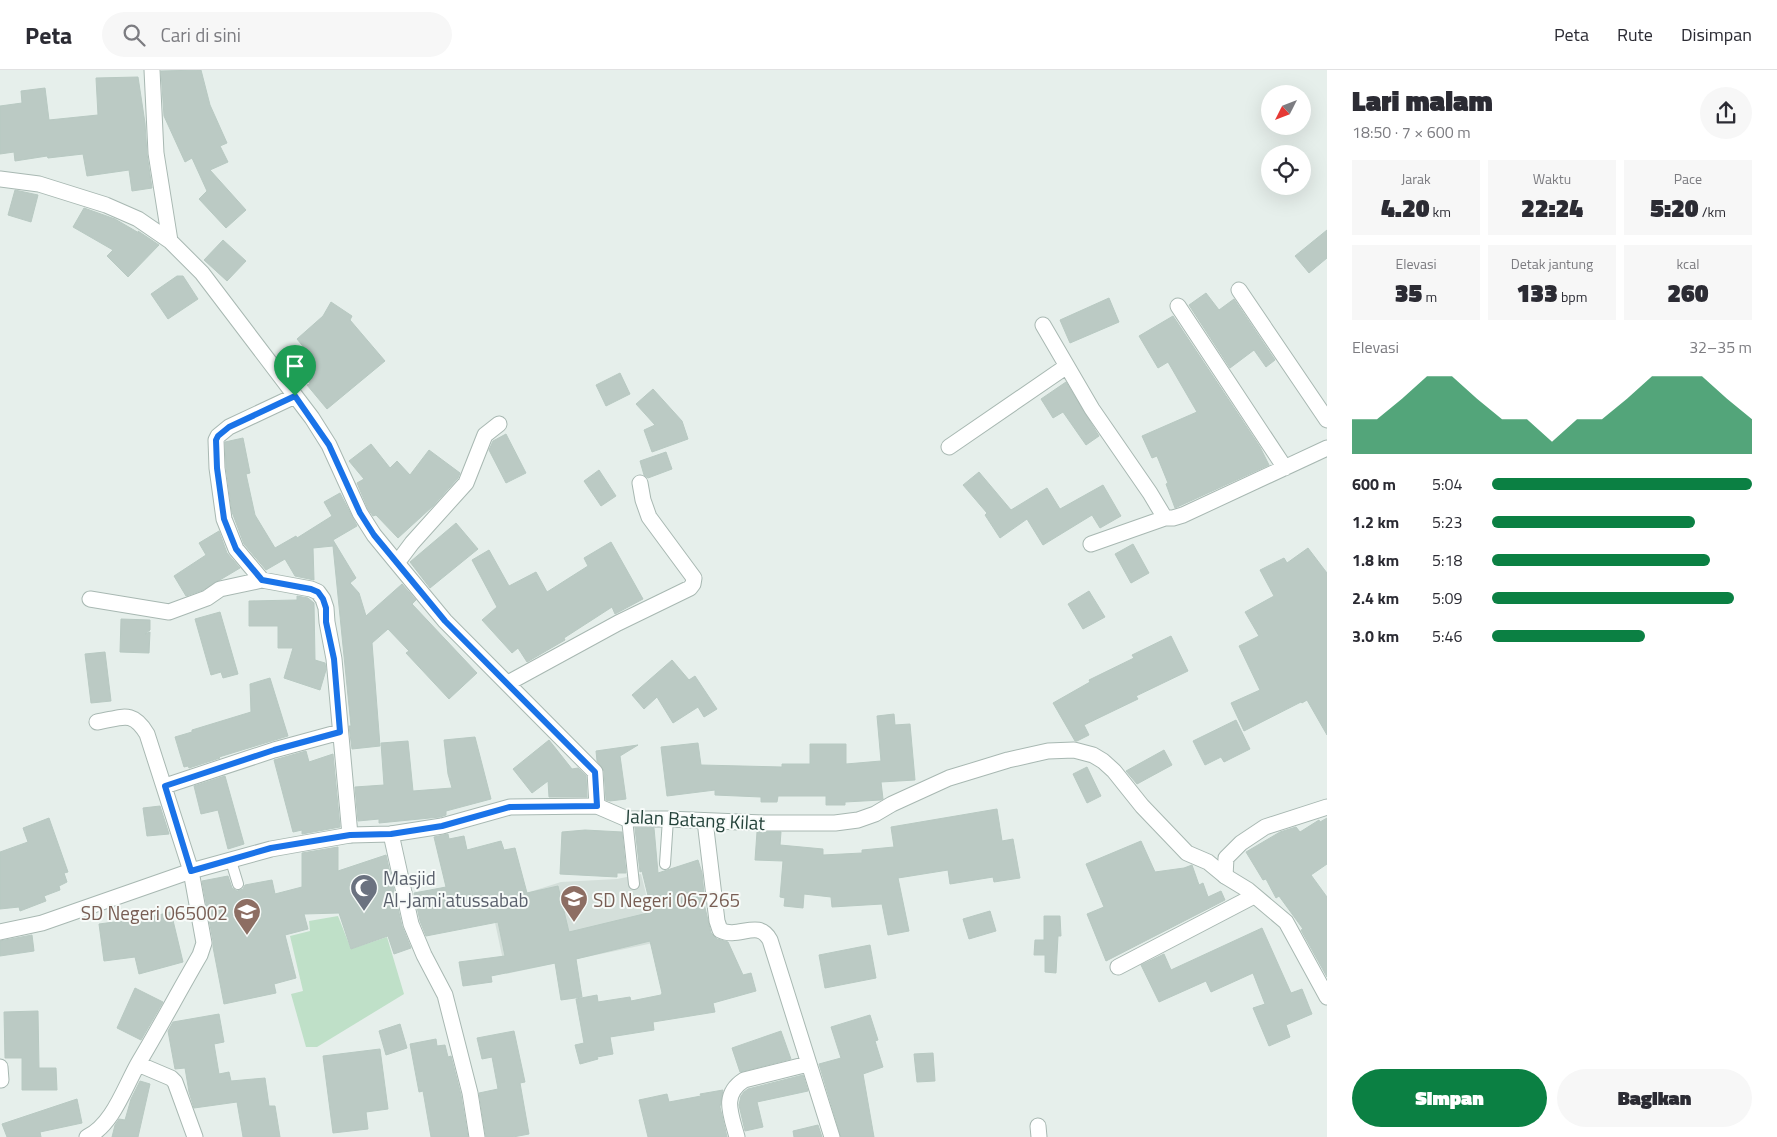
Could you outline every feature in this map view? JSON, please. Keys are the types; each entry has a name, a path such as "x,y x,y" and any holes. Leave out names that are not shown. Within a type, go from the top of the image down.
{"street":[{"path":"152,70 156,153 170,241"},
{"path":"0,179 39,184 106,204 138,219 170,241 202,273 295,396 329,445 360,513 374,535 445,621 595,772 597,806"},
{"path":"1239,290 1327,420"},
{"path":"1178,306 1285,468"},
{"path":"1043,325 1092,409 1165,518"},
{"path":"949,447 1067,366"},
{"path":"262,580 236,549 224,519 217,468 216,440 229,427 295,396"},
{"path":"397,563 412,543 466,483 485,435 499,424"},
{"path":"1090,544 1165,518 1184,515 1327,448"},
{"path":"508,683 618,623 690,588 693,584 694,578 649,517 640,483"},
{"path":"90,599 169,612 207,598 220,589 262,580 318,592 326,608 326,622 334,659 350,835"},
{"path":"86,1137 104,1123 121,1097 200,955 204,943 191,871 147,734 140,721 131,717 97,722"},
{"path":"165,786 274,750 340,732"},
{"name":"Jalan Batang Kilat","path":"0,932 42,923 191,871 271,848 350,835 391,834 442,826 510,807 597,806 627,819 668,818 807,824 858,820 875,814 892,804 949,778 1048,750 1074,750 1094,754 1103,761 1168,835 1187,853 1208,862 1225,876 1248,890 1286,922 1326,994"},
{"path":"1225,876 1226,858 1241,842 1265,827 1327,807"},
{"path":"705,821 717,921 720,930 727,934 759,929 766,933 770,940 832,1137"},
{"path":"391,834 411,924 424,955 446,995 470,1092 477,1137"},
{"path":"1118,968 1254,896"},
{"path":"138,1064 171,1078 175,1082 195,1137"},
{"path":"737,1137 728,1103 730,1094 736,1085 744,1080 808,1064"}],"lane":[{"path":"665,864 668,818"},
{"path":"627,819 634,884"},
{"path":"231,861 238,884"}],"shaded area":[{"name":"SD Negeri 067265","path":"641,874 658,942 506,974 491,904 561,882 617,879"}],"green space":[{"path":"338,916 351,949 387,937 404,994 317,1047 306,1047 291,994 303,991 290,936 310,931 309,921"}],"building":[{"path":"201,70 210,105 227,143 220,146 228,162 210,170 246,210 226,228 199,199 207,191 192,158 185,162 164,116 161,71"},
{"path":"138,77 152,188 132,191 129,170 87,176 83,154 48,158 47,156 15,161 14,152 0,154 0,106 22,103 21,91 45,88 49,120 98,115 96,78"},
{"path":"15,190 38,195 31,222 8,215"},
{"path":"84,208 115,219 159,245 128,277 107,256 113,250 73,227"},
{"path":"1327,230 1327,258 1309,273 1295,256"},
{"path":"223,240 246,261 227,281 204,260"},
{"path":"177,276 183,276 198,299 168,319 151,294"},
{"path":"1206,293 1219,310 1234,299 1275,360 1266,367 1254,350 1230,368 1189,305"},
{"path":"1109,298 1119,322 1070,343 1060,320"},
{"path":"331,302 352,316 350,320 385,361 327,409 307,385 310,384 292,363 306,350 297,339 323,316"},
{"path":"1173,316 1260,447 1269,465 1175,508 1166,484 1168,483 1157,456 1152,458 1142,436 1197,412 1168,362 1158,368 1139,336"},
{"path":"620,373 630,394 606,406 596,385"},
{"path":"1066,382 1099,436 1086,445 1063,412 1053,418 1041,399"},
{"path":"653,389 682,421 688,439 652,452 644,430 655,425 636,404"},
{"path":"506,434 526,473 506,483 489,450 493,441"},
{"path":"243,438 250,473 246,474 255,515 275,548 296,536 297,538 332,516 324,502 340,493 357,526 333,540 356,578 350,583 359,593 366,616 402,584 416,600 412,604 477,673 449,699 406,653 409,651 388,629 372,643 380,746 352,749 333,546 313,548 314,580 295,576 285,559 266,570 244,544 232,512 225,442"},
{"path":"371,444 390,468 397,461 410,475 429,450 460,473 458,478 433,506 398,538 376,515 373,516 368,509 357,483 364,479 349,461"},
{"path":"666,452 672,469 648,478 644,475 640,461"},
{"path":"599,470 616,496 601,506 584,481"},
{"path":"979,472 1011,510 1047,488 1060,509 1103,485 1121,516 1100,528 1092,515 1043,545 1027,519 1000,538 985,515 987,513 963,485"},
{"path":"456,523 478,549 430,588 410,562"},
{"path":"219,531 227,553 240,568 203,590 186,596 174,576 206,555 199,543"},
{"path":"611,542 643,599 615,614 612,607 564,638 565,640 527,662 518,648 512,653 482,620 497,607 472,560 489,550 509,586 536,572 547,592 588,566 584,558"},
{"path":"1133,544 1149,573 1131,583 1115,554"},
{"path":"1308,548 1327,573 1327,735 1307,700 1244,731 1231,703 1260,690 1239,646 1259,636 1245,612 1274,596 1260,570 1284,558 1287,563"},
{"path":"1089,591 1105,617 1083,629 1068,604"},
{"path":"297,596 308,598 314,603 315,660 325,663 326,670 320,690 284,678 293,648 278,648 278,626 249,626 249,601 297,600"},
{"path":"220,612 238,674 223,678 221,672 211,675 195,619"},
{"path":"121,619 150,620 150,630 145,634 150,632 149,653 120,652"},
{"path":"1171,636 1188,671 1136,696 1138,699 1084,725 1089,735 1075,741 1053,703 1090,682 1089,680 1134,658 1132,655"},
{"path":"105,652 111,701 91,703 85,654"},
{"path":"672,660 689,680 695,676 717,709 704,717 698,707 673,723 657,697 644,709 632,695"},
{"path":"270,678 288,736 189,768 188,766 184,767 175,737 251,712 250,684"},
{"path":"894,714 895,725 910,724 915,780 881,782 883,799 881,800 845,802 845,805 826,805 826,796 778,796 777,802 761,802 761,797 715,795 715,790 667,796 661,747 698,743 701,765 782,767 782,764 810,764 810,744 846,744 846,764 881,761 877,716"},
{"path":"1236,720 1250,749 1224,762 1221,757 1205,765 1193,741"},
{"path":"475,737 491,799 446,811 446,815 440,817 379,823 379,819 358,821 355,787 384,785 381,743 408,741 413,791 452,788 448,774 444,740"},
{"path":"549,740 572,769 578,768 586,776 587,797 549,797 548,781 532,793 513,769"},
{"path":"638,745 620,756 626,799 606,800 604,771 597,761 596,751"},
{"path":"1164,750 1172,765 1137,784 1126,771"},
{"path":"306,751 309,762 333,754 340,827 302,834 302,830 293,832 274,760"},
{"path":"1087,767 1101,796 1087,803 1073,774"},
{"path":"225,776 244,844 228,849 218,810 201,814 194,786"},
{"path":"160,806 169,834 147,836 143,808"},
{"path":"997,809 1002,841 1013,839 1020,878 994,882 993,877 950,884 948,870 898,878 909,931 888,935 882,904 832,907 831,897 804,894 803,908 784,906 785,898 780,897 783,861 755,860 757,832 781,832 780,845 823,849 823,855 862,853 862,850 894,847 891,827"},
{"path":"49,818 68,872 64,873 67,882 59,886 60,890 44,896 46,901 20,911 19,907 0,909 0,852 28,842 23,828"},
{"path":"1327,818 1327,864 1311,875 1327,897 1327,977 1301,930 1303,929 1279,896 1276,898 1266,879 1263,880 1246,852 1280,832 1296,827 1300,832 1319,820 1320,822"},
{"path":"635,828 654,828 658,873 698,860 702,873 704,894 702,895 711,933 717,939 728,942 743,975 751,973 756,991 713,1003 715,1012 653,1022 654,1030 610,1037 613,1054 597,1057 598,1059 580,1064 575,1045 584,1043 576,999 597,995 598,1002 630,997 631,1001 661,995 650,941 576,959 582,997 561,1000 555,963 491,976 492,982 463,986 459,962 505,956 498,922 426,936 420,921 414,893 446,887 434,837 448,834 449,839 464,836 467,850 501,841 504,850 515,848 527,893 558,886 569,932 652,912 642,871 640,872"},
{"path":"585,830 622,832 626,873 617,873 617,877 560,874 562,832"},
{"path":"1141,841 1155,872 1192,865 1199,885 1203,883 1208,897 1221,891 1225,900 1106,961 1087,914 1104,907 1086,864"},
{"path":"338,847 338,871 386,855 402,926 411,948 394,954 388,936 351,949 339,913 304,914 308,929 285,935 296,978 274,984 276,993 224,1004 202,881 228,876 232,888 237,891 243,889 245,885 272,880 275,894 302,887 302,853"},
{"path":"990,911 996,931 969,939 963,919"},
{"path":"171,912 183,962 139,974 135,957 104,961 99,924 129,920 129,922"},
{"path":"1044,916 1060,916 1061,936 1058,936 1056,973 1045,972 1045,955 1034,955 1035,940 1044,940"},
{"path":"1262,928 1291,993 1302,989 1312,1014 1286,1025 1290,1037 1269,1046 1253,1008 1265,1004 1253,973 1211,992 1206,981 1159,1002 1141,965 1164,954 1171,970"},
{"path":"32,935 34,951 0,956 0,941"},
{"path":"870,945 876,978 825,988 819,955"},
{"path":"135,988 163,1002 141,1040 117,1028"},
{"path":"38,1011 39,1068 56,1068 57,1090 22,1090 22,1058 5,1058 4,1012"},
{"path":"219,1014 224,1042 214,1044 219,1074 229,1072 231,1081 265,1078 269,1106 275,1106 280,1137 243,1137 237,1102 194,1108 185,1068 175,1069 168,1031 173,1022"},
{"path":"870,1015 878,1040 875,1041 883,1067 863,1074 874,1137 841,1137 819,1064 841,1058 831,1027"},
{"path":"400,1024 407,1048 386,1055 379,1031"},
{"path":"514,1031 525,1082 520,1083 529,1134 513,1137 486,1137 479,1093 498,1089 492,1057 482,1059 477,1038"},
{"path":"781,1031 791,1059 740,1072 732,1048"},
{"path":"436,1039 437,1046 445,1045 448,1057 451,1056 461,1095 468,1137 431,1137 423,1091 419,1092 410,1044"},
{"path":"380,1049 388,1109 366,1112 368,1129 333,1133 323,1056"},
{"path":"933,1053 935,1081 917,1082 914,1054"},
{"path":"803,1075 808,1091 757,1102 763,1127 745,1131 739,1105 744,1092 748,1089"},
{"path":"140,1081 150,1084 138,1137 112,1137 115,1125 119,1119 125,1120 131,1099"},
{"path":"723,1090 720,1107 727,1137 648,1137 639,1100 667,1094 669,1102"},
{"path":"77,1099 82,1123 40,1132 41,1137 7,1137 2,1124"},
{"path":"818,1125 822,1137 794,1137 793,1131"}],"place":[{"name":"Masjid Al-Jami'atussabab","path":"364,912"},
{"name":"SD Negeri 067265","path":"574,923"},
{"name":"SD Negeri 065002","path":"247,936"}],"route":[{"path":"295,396 329,445 344,474 360,513 374,535 445,621 595,772 597,806 510,807 442,826 391,834 350,835 271,848 191,871 165,786 274,750 340,732 334,659 323,599 318,592 311,589 262,580 236,549 224,519 217,468 216,440 218,436 229,427 295,396"}]}
